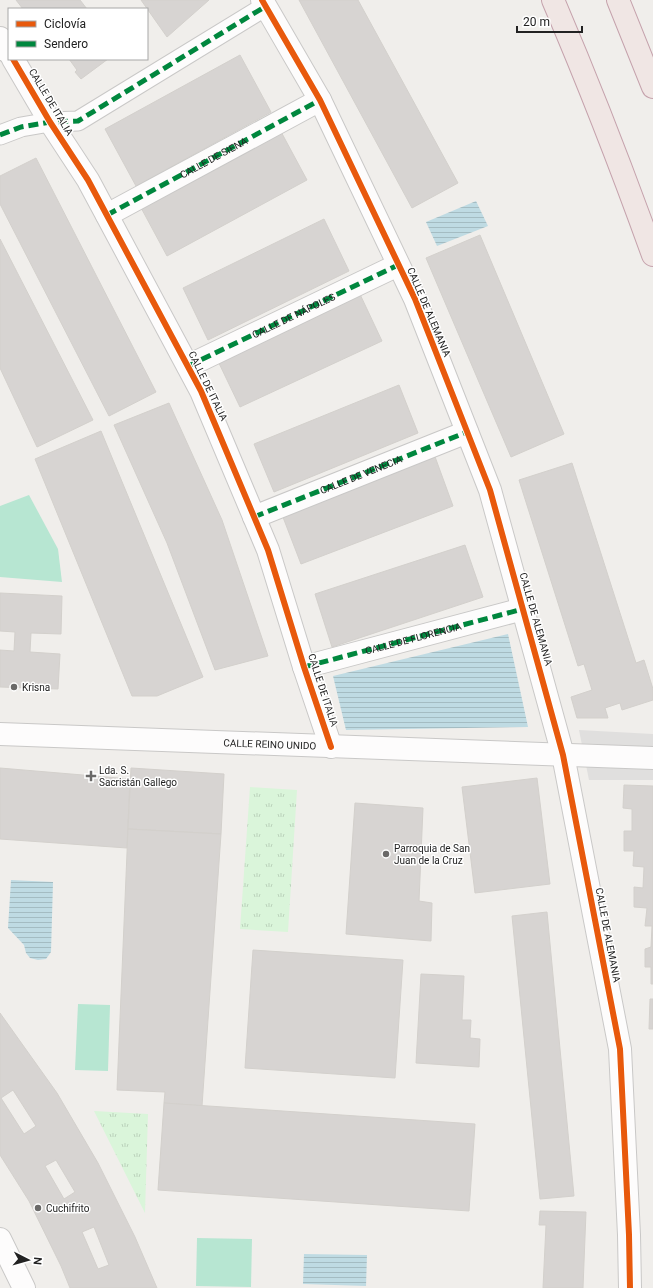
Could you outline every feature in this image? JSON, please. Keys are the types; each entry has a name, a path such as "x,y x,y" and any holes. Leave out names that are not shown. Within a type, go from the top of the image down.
{"highway":[{"path":"553,0 580,63 653,255"},
{"path":"618,0 653,87"}],"street":[{"name":"CALLE DE ALEMANIA","path":"264,3 320,100 415,299 490,490 563,755 620,1049 629,1235 630,1288"},
{"path":"0,135 21,127 50,122 78,120 264,3"},
{"path":"0,38 8,51"},
{"name":"CALLE DE ITALIA","path":"14,60 50,122 88,180 201,391 268,550 304,667 331,747"},
{"name":"CALLE DE SIENA","path":"107,215 320,100"},
{"name":"CALLE DE NÁPOLES","path":"188,366 398,265"},
{"name":"CALLE DE VENECIA","path":"254,517 467,432"},
{"name":"CALLE DE FLORENCIA","path":"304,667 523,609"},
{"name":"CALLE REINO UNIDO","path":"0,734 653,758"},
{"path":"0,1239 24,1288"}],"green space":[{"path":"29,495 58,549 62,582 0,577 0,506"},
{"path":"250,787 297,790 288,932 240,929"},
{"path":"78,1004 110,1005 108,1071 75,1070"},
{"path":"94,1111 148,1114 145,1213"},
{"path":"197,1238 252,1239 251,1287 196,1286"}],"shaded area":[{"path":"579,730 653,734 653,780 589,780"}],"water":[{"path":"476,201 488,226 437,246 426,222"},
{"path":"508,634 528,727 346,730 333,676"},
{"path":"11,880 53,882 51,952 46,959 38,960 30,958 26,953 24,945 8,928"},
{"path":"304,1254 367,1255 366,1286 303,1284"}],"building":[{"path":"16,0 80,0 86,8 22,8"},
{"path":"141,0 209,0 167,37"},
{"path":"299,0 358,0 458,183 412,208"},
{"path":"240,55 271,112 136,186 105,129"},
{"path":"70,60 107,60 81,79 75,72 77,70"},
{"path":"279,128 307,180 167,256 139,204"},
{"path":"36,158 156,392 109,416 0,204 0,176"},
{"path":"324,219 349,271 208,340 183,288"},
{"path":"480,235 564,434 511,457 426,258"},
{"path":"0,239 93,420 37,447 0,368"},
{"path":"358,290 382,341 240,407 216,357"},
{"path":"399,385 418,433 274,492 254,444"},
{"path":"169,403 222,520 268,656 215,670 167,543 114,425"},
{"path":"101,431 203,677 157,696 132,696 35,459"},
{"path":"434,454 453,506 301,564 281,512"},
{"path":"572,463 636,663 644,660 653,689 653,700 622,710 620,703 605,708 608,718 577,718 571,697 592,690 584,664 578,666 519,480"},
{"path":"465,545 483,597 332,647 315,594"},
{"path":"0,593 62,596 61,634 31,633 30,652 60,654 58,689 0,687 0,650 14,651 15,632 0,631"},
{"path":"0,768 130,779 127,848 0,839"},
{"path":"131,768 224,774 221,834 128,829"},
{"path":"537,778 550,884 475,893 462,787"},
{"path":"624,785 653,786 653,984 651,984 651,967 645,967 645,949 651,947 652,926 645,926 647,908 634,907 634,887 643,888 644,867 633,866 634,851 624,851 624,831 632,831 632,809 623,808"},
{"name":"Parroquia de San Juan de la Cruz","path":"355,803 423,808 419,901 432,903 431,941 346,934"},
{"path":"128,829 221,834 202,1106 164,1103 165,1092 117,1090"},
{"path":"547,912 574,1196 540,1199 512,916"},
{"path":"253,950 403,960 395,1078 245,1068"},
{"path":"421,974 464,976 462,1020 471,1020 470,1038 480,1039 479,1067 416,1063"},
{"path":"650,999 653,999 653,1029 649,1029"},
{"path":"0,1013 57,1093 98,1163 135,1237 157,1288 70,1288 61,1266 29,1201 0,1155","holes":["13,1090 36,1126 24,1134 1,1098","56,1160 75,1192 64,1199 45,1166","94,1227 109,1265 98,1269 82,1232"]},
{"path":"164,1103 475,1124 469,1211 158,1190"},
{"path":"540,1211 586,1212 583,1288 543,1288 546,1225 539,1225"}],"marked path":[{"path":"0,135 21,127 50,122 78,121 266,6"},
{"path":"107,215 320,100"},
{"path":"188,366 398,265"},
{"path":"254,517 467,432"},
{"path":"304,667 523,609"}],"cycle path":[{"path":"262,0 320,100 415,299 490,490 563,755 620,1049 629,1235 630,1288"},
{"path":"14,60 50,122 88,180 201,391 268,550 304,667 331,747"}],"place":[{"name":"Krisna","path":"14,687"},
{"name":"Lda. S. Sacristán Gallego","path":"91,776"},
{"name":"Parroquia de San Juan de la Cruz","path":"386,854"},
{"name":"Cuchifrito","path":"38,1208"}]}
